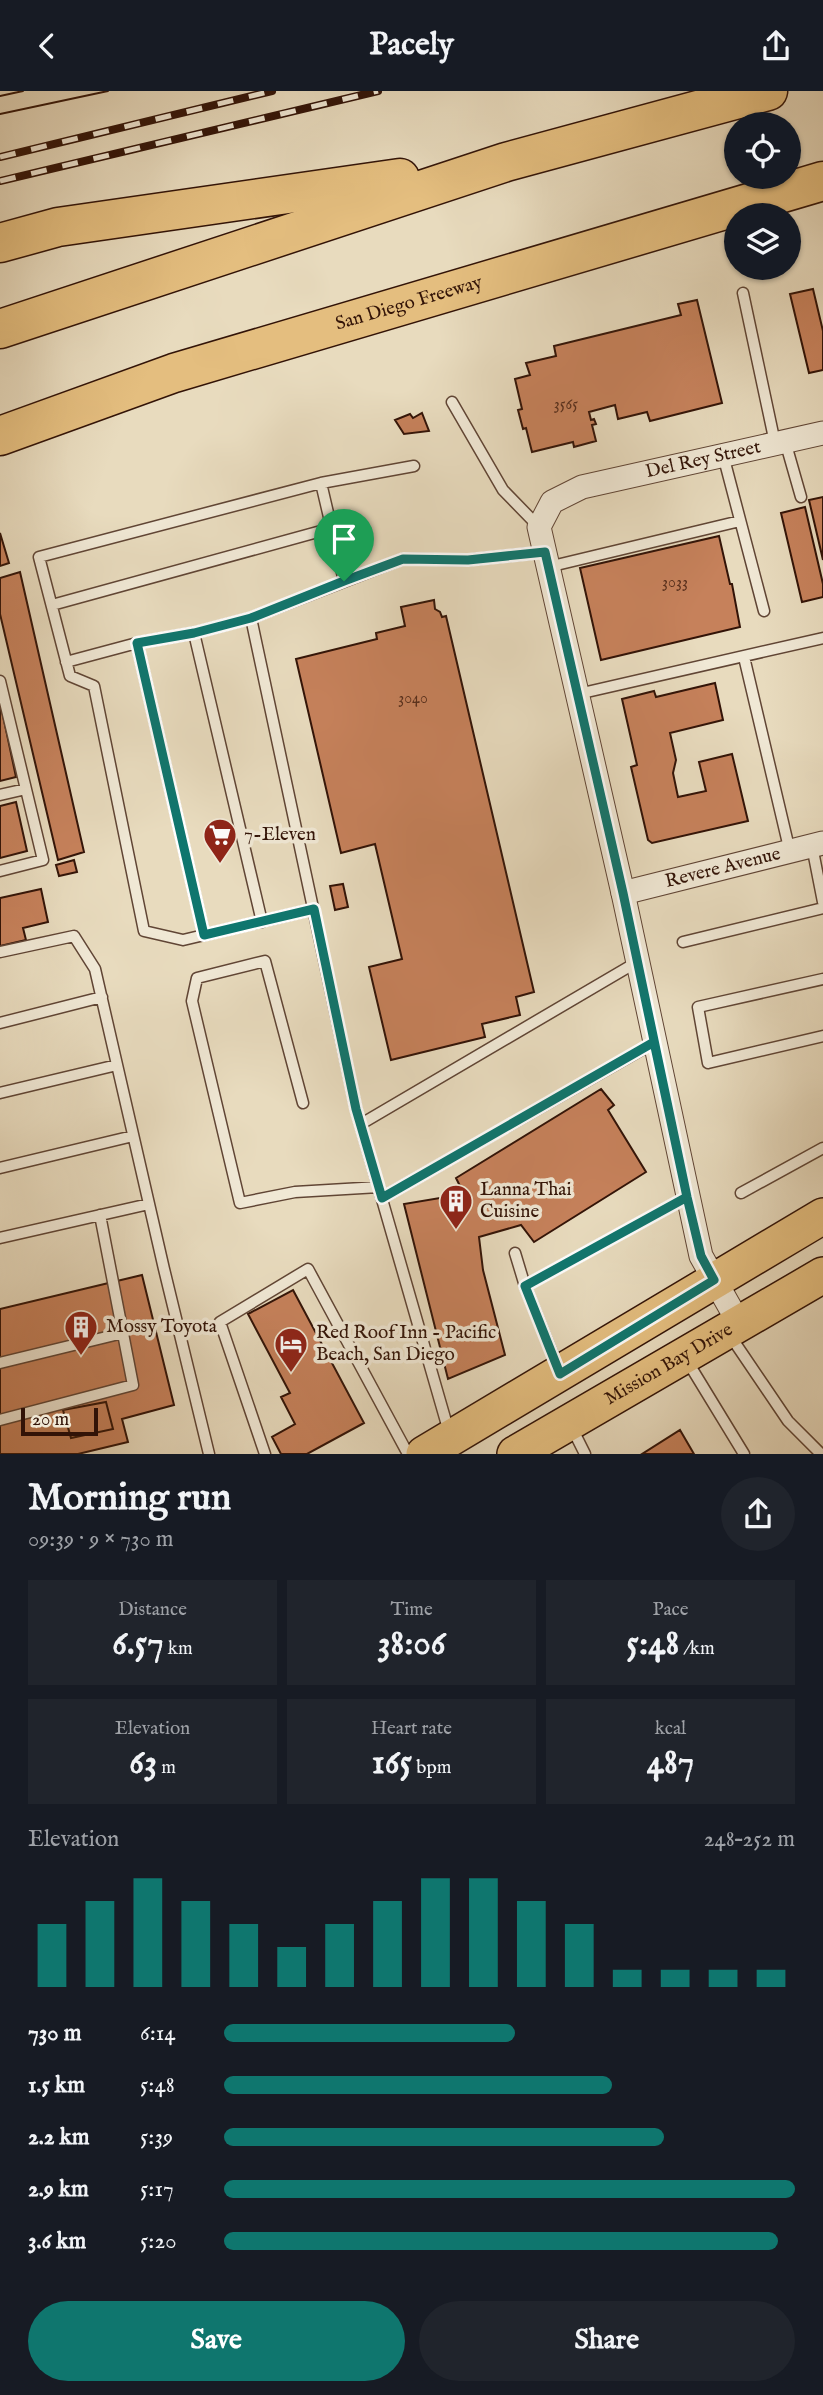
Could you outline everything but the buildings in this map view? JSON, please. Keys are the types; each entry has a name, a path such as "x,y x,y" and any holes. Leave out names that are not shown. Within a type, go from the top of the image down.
{"highway":[{"path":"0,329 506,162 768,91"},
{"path":"0,243 58,227 506,162"},
{"name":"San Diego Freeway","path":"0,436 174,373 823,181"}],"main road":[{"path":"437,1446 823,1216"},
{"name":"Mission Bay Drive","path":"515,1454 821,1279"}],"street":[{"name":"Del Rey Street","path":"539,527 552,502 582,487 823,433"},
{"path":"539,527 623,893 701,1256 734,1328"},
{"name":"Revere Avenue","path":"623,893 808,847"}],"lane":[{"path":"743,293 780,442 801,497"},
{"path":"452,402 503,490 539,527"},
{"path":"723,455 764,611"},
{"path":"314,909 183,940 144,931 94,687 70,676 39,557 321,483 414,467"},
{"path":"321,483 344,581"},
{"path":"66,662 251,618 403,559 546,560 740,520"},
{"path":"52,605 332,528"},
{"path":"251,618 361,1124 381,1193 437,1446"},
{"path":"194,633 262,922"},
{"path":"578,694 823,638"},
{"path":"137,643 204,935"},
{"path":"744,657 808,847 823,902"},
{"path":"0,871 44,860 1,689"},
{"path":"0,795 26,789"},
{"path":"683,942 823,908"},
{"path":"0,952 74,936 95,969 209,1454"},
{"path":"303,1103 265,961 197,978 192,1001 240,1203 295,1192 381,1193 654,1042"},
{"path":"361,1124 637,962"},
{"path":"823,979 698,1007 708,1063 823,1036"},
{"path":"0,1023 102,997"},
{"path":"0,1093 117,1065"},
{"path":"0,1168 134,1136"},
{"path":"741,1193 823,1149"},
{"path":"525,1286 687,1197"},
{"path":"0,1238 149,1204"},
{"path":"0,1420 133,1385 100,1215"},
{"path":"515,1252 525,1286 560,1374"},
{"path":"265,1454 220,1322 308,1269 408,1454"},
{"path":"734,1328 789,1421 821,1454"},
{"path":"0,1363 122,1333"},
{"path":"684,1357 744,1454"},
{"path":"569,1423 585,1454"}],"tram line":[{"path":"0,96 23,91"},
{"path":"0,114 108,91"}],"railway":[{"path":"0,157 272,91"},
{"path":"0,181 378,91"}],"place":[{"name":"7-Eleven","path":"220,865"},
{"name":"Lanna Thai Cuisine","path":"456,1231"},
{"name":"Mossy Toyota","path":"81,1357"},
{"name":"Red Roof Inn - Pacific Beach, San Diego","path":"291,1374"}],"route":[{"path":"344,581 251,618 194,633 137,643 204,935 314,909 356,1109 382,1198 654,1042 687,1197 525,1286 560,1374 714,1280 701,1256 687,1197 623,893 545,552 468,560 403,559 344,581"}]}
